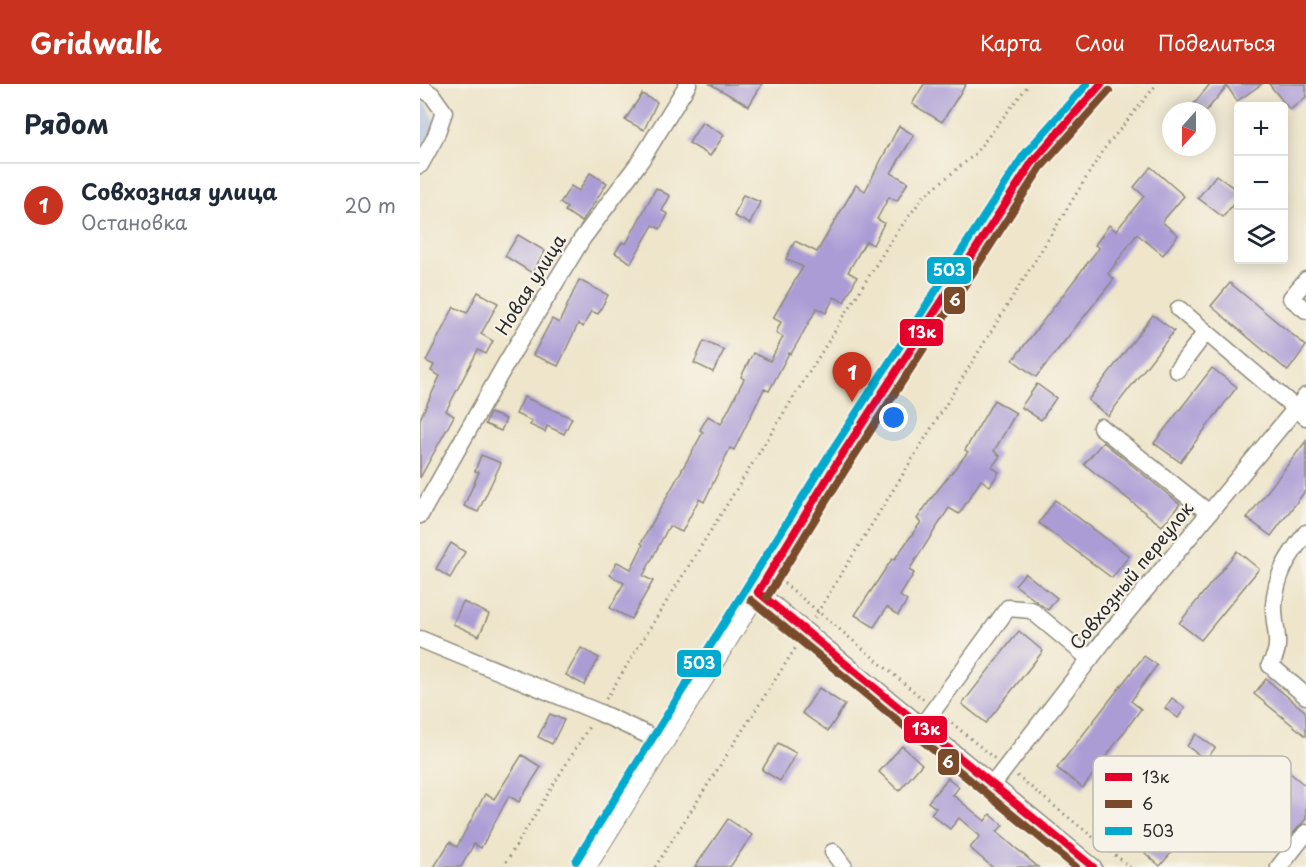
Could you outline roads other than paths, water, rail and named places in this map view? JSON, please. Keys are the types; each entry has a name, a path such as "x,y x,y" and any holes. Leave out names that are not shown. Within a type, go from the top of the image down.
{"main road":[{"path":"585,867 771,572 838,461 1032,161 1101,84"}],"street":[{"name":"Новая улица","path":"420,515 508,360 582,239 641,160 688,84"},
{"path":"420,87 432,95 444,111 435,138 420,165"},
{"path":"1306,280 1291,298 1306,310"},
{"path":"1179,309 1303,407"},
{"path":"1177,370 1206,332"},
{"name":"Совхозный переулок","path":"993,784 1090,659 1209,513 1303,407"},
{"path":"1101,427 1209,513"},
{"path":"1306,533 1282,565 1274,605 1278,653 1270,665 1306,696"},
{"path":"758,592 1094,867"},
{"path":"922,726 1008,608 1031,610 1090,659"},
{"path":"420,639 663,741"},
{"path":"1291,852 1306,833"},
{"path":"833,852 844,867"},
{"path":"1279,867 1291,852"}],"place":[{"name":"Совхозная улица","path":"852,402"}]}
